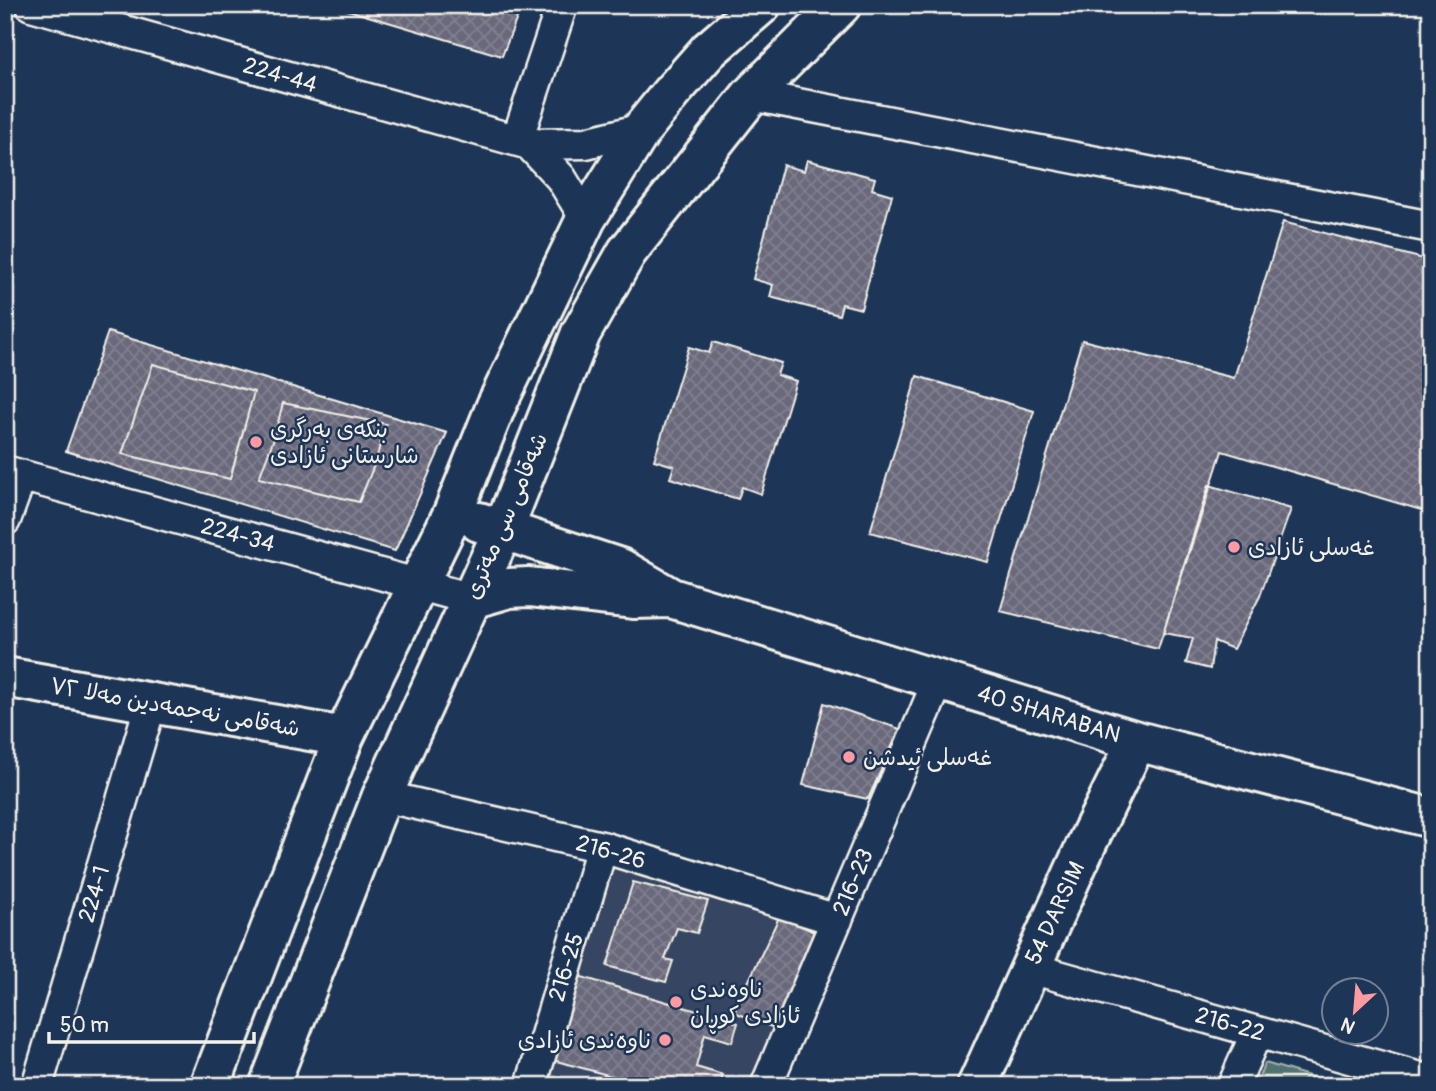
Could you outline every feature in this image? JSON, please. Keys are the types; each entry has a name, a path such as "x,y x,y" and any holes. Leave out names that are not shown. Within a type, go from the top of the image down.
{"main road":[{"path":"210,1086 344,737 453,513 496,406 586,219 642,129 709,50 761,5"},
{"name":"شەقامی سی مەتری","path":"269,1086 382,796 503,530 581,332 627,252 751,95 841,5"},
{"name":"40 SHARABAN","path":"453,513 620,568 671,598 1137,741 1431,818"},
{"name":"40 SHARABAN","path":"471,599 509,588 529,587 633,599 671,598"},
{"name":"شەقامی نەجمەدین مەلا ٧٢","path":"5,677 344,737"},
{"name":"54 DARSIM","path":"977,1086 1137,741"}],"street":[{"name":"224-44","path":"31,5 523,142 586,143 642,129"},
{"path":"562,5 523,142 561,178 586,219"},
{"path":"751,95 1431,227"},
{"path":"5,520 13,473"},
{"name":"224-34","path":"13,473 471,599"},
{"name":"216-23","path":"766,1086 939,679"},
{"name":"224-1","path":"37,1086 151,703"},
{"name":"216-26","path":"382,796 602,847 837,920"},
{"name":"216-25","path":"531,1086 602,847"},
{"name":"216-22","path":"1030,968 1431,1081"},
{"path":"1233,1086 1257,1032"}],"shaded area":[{"name":"ناوەندی ئازادی کوڕان","path":"610,865 817,926 750,1086 540,1086"}],"green space":[{"path":"1265,1063 1343,1086 1255,1086"}],"building":[{"path":"331,5 522,5 502,56"},
{"path":"807,160 875,178 872,189 892,195 861,309 842,304 839,315 770,297 773,285 753,279 783,165 804,171"},
{"path":"1283,222 1431,261 1431,513 1222,451 1158,649 1000,611 1082,340 1234,378"},
{"name":"بنکەی بەرگری شارستانی ئازادی","path":"108,332 447,433 395,551 66,451"},
{"path":"713,342 781,363 777,375 796,381 761,494 742,487 738,499 670,478 674,466 654,460 689,347 709,353"},
{"path":"153,364 254,392 230,479 122,454"},
{"path":"917,376 1034,411 988,562 870,532"},
{"path":"283,403 386,424 375,463 359,502 259,478"},
{"name":"غەسلی ئازادی","path":"1209,485 1291,509 1260,596 1233,649 1214,641 1210,669 1186,663 1193,638 1163,633"},
{"name":"غەسلی ئیدشن","path":"824,703 900,729 868,799 803,785"},
{"path":"633,882 708,901 697,933 677,928 665,959 673,961 666,982 607,966"},
{"path":"780,915 814,932 774,1028 734,1012"},
{"path":"575,975 738,1023 732,1042 705,1034 696,1067 723,1075 720,1086 648,1086 549,1059"}],"place":[{"name":"بنکەی بەرگری شارستانی ئازادی","path":"256,442"},
{"name":"غەسلی ئازادی","path":"1234,547"},
{"name":"غەسلی ئیدشن","path":"849,757"},
{"name":"ناوەندی ئازادی کوڕان","path":"676,1002"},
{"name":"ناوەندی ئازادی","path":"665,1040"}]}
